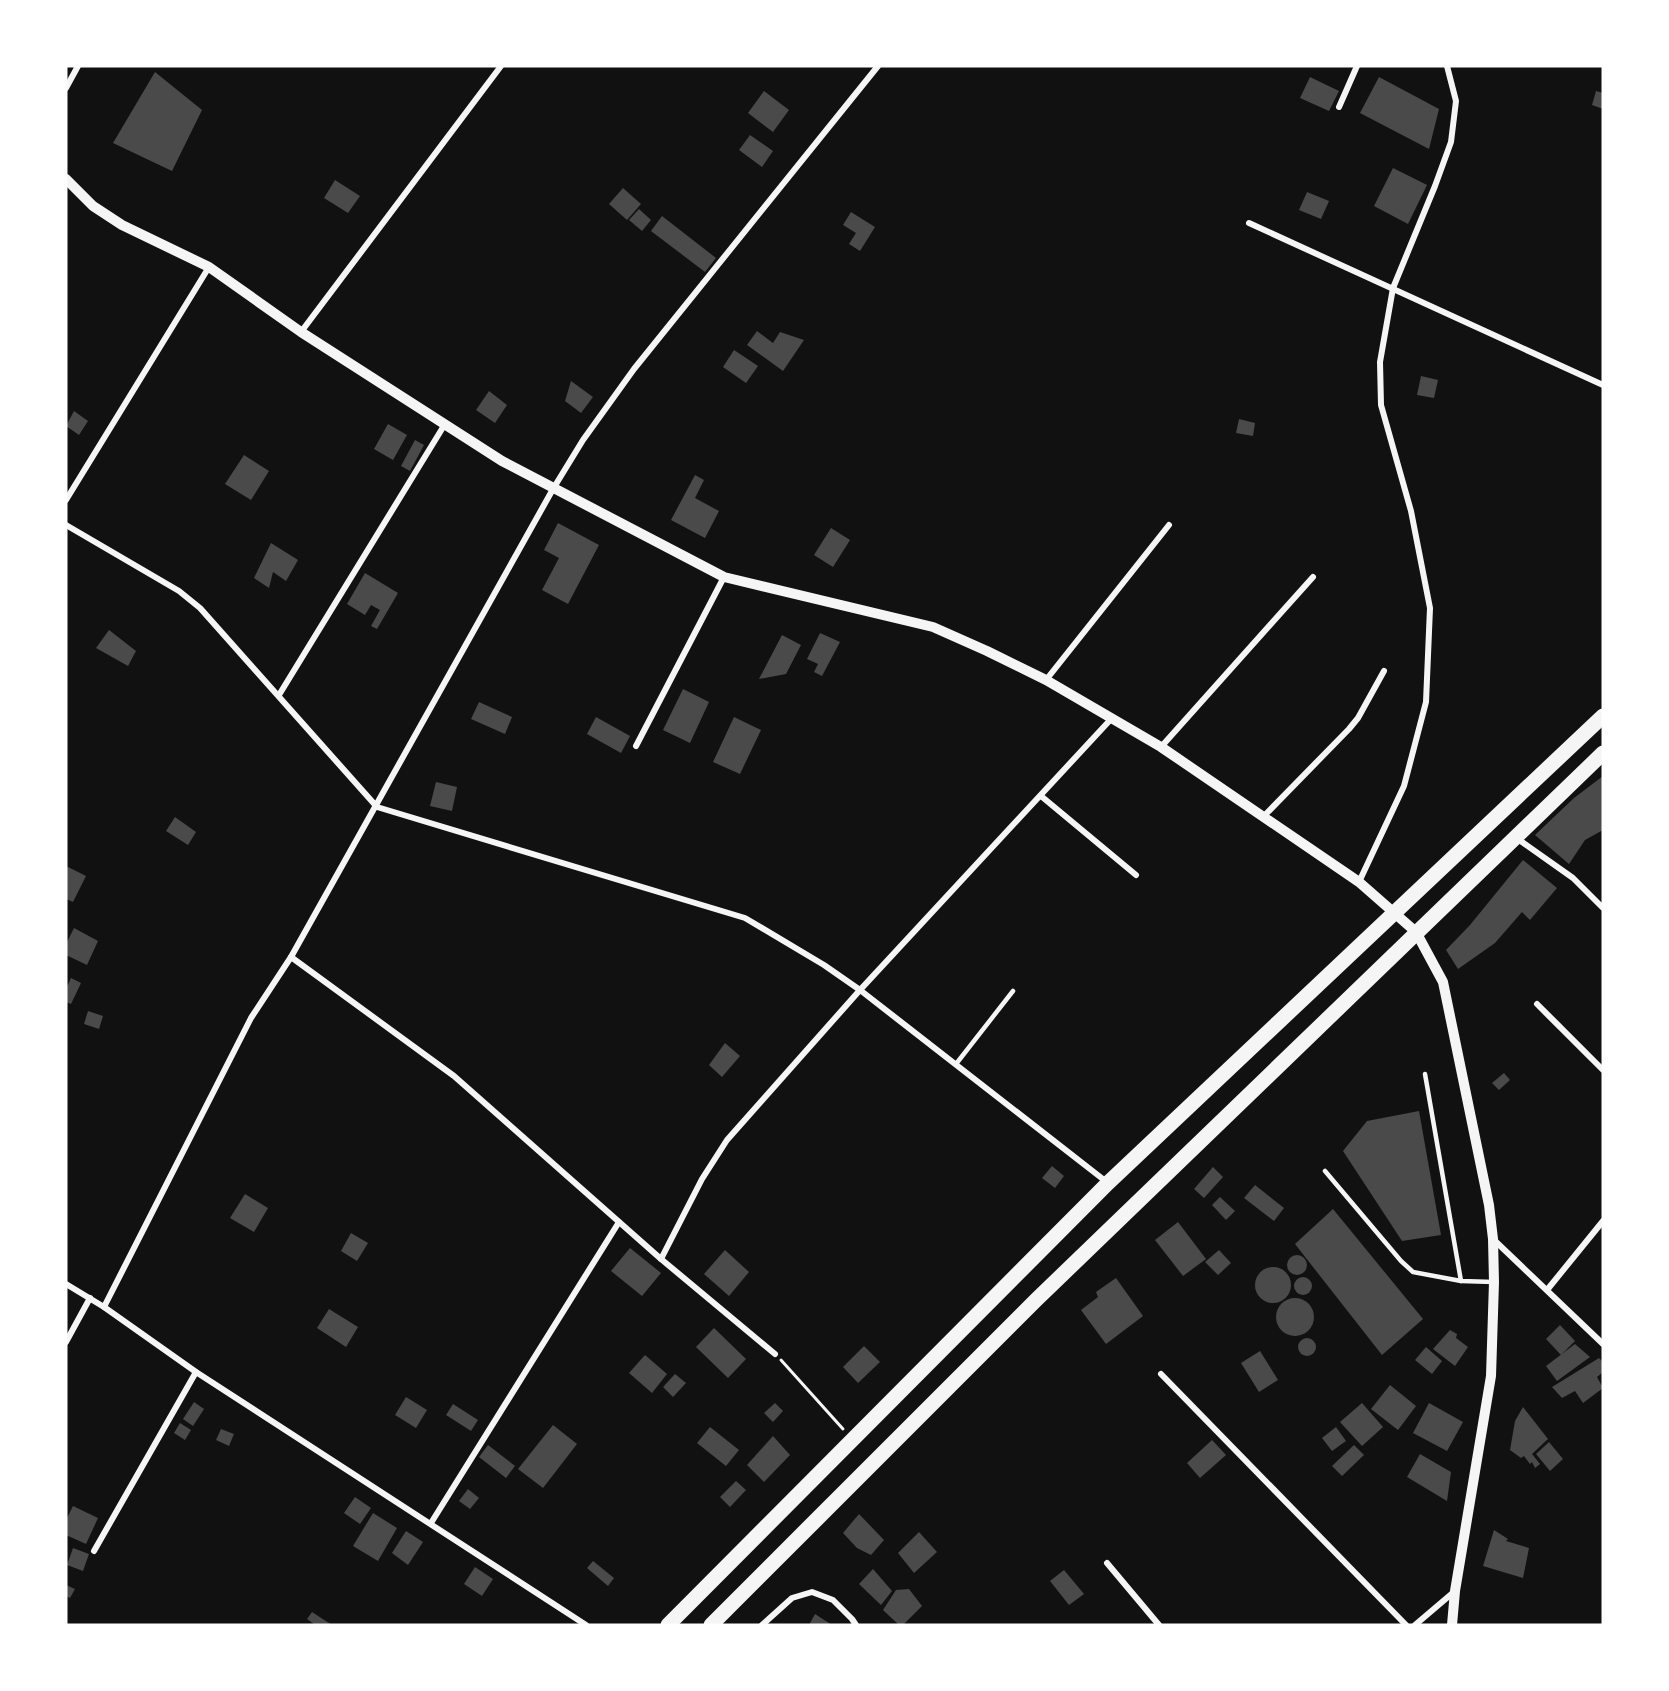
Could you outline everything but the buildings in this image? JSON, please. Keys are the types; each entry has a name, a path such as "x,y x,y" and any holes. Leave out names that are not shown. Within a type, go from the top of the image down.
{"highway":[{"path":"668,1625 1108,1182 1603,716"},
{"path":"711,1625 1036,1300 1603,753"}],"street":[{"path":"66,88 78,66"},
{"path":"301,332 501,66"},
{"path":"104,1306 251,1018 291,957 583,440 634,369 878,66"},
{"path":"1339,107 1357,66"},
{"path":"1359,882 1404,786 1426,702 1430,608 1412,512 1381,405 1380,362 1393,288 1451,142 1456,101 1447,66"},
{"path":"66,179 93,207 122,225 209,267 301,332 502,461 724,577 933,627 1046,680 1161,747 1359,882 1416,932 1443,982 1489,1205 1493,1239 1491,1376 1455,1591 1452,1625"},
{"path":"1249,223 1603,385"},
{"path":"66,500 209,267"},
{"path":"279,695 445,424"},
{"path":"66,525 179,591 218,626 377,807 745,918 824,964 860,990 1108,1182"},
{"path":"1046,680 1169,525"},
{"path":"636,746 724,577"},
{"path":"1161,747 1313,577"},
{"path":"1263,817 1349,729 1358,718 1384,671"},
{"path":"661,1259 702,1179 727,1140 860,990 1113,718"},
{"path":"1041,796 1136,875"},
{"path":"1515,837 1573,878 1603,908"},
{"path":"291,957 454,1076 661,1259 775,1354"},
{"path":"1537,1004 1603,1070"},
{"path":"1547,1290 1603,1221"},
{"path":"431,1523 619,1222"},
{"path":"1493,1239 1603,1344"},
{"path":"66,1284 104,1306 196,1372 586,1625"},
{"path":"66,1342 90,1298"},
{"path":"94,1551 196,1372"},
{"path":"1161,1374 1406,1625"},
{"path":"1107,1563 1159,1625"},
{"path":"1415,1625 1455,1591"},
{"path":"762,1625 792,1598 812,1592 833,1600 856,1625"}],"lane":[{"path":"956,1064 1013,991"},
{"path":"1425,1074 1461,1281"},
{"path":"1325,1171 1401,1261 1413,1272 1461,1281 1494,1282"}],"path":[{"path":"775,1354 852,1439"}]}
